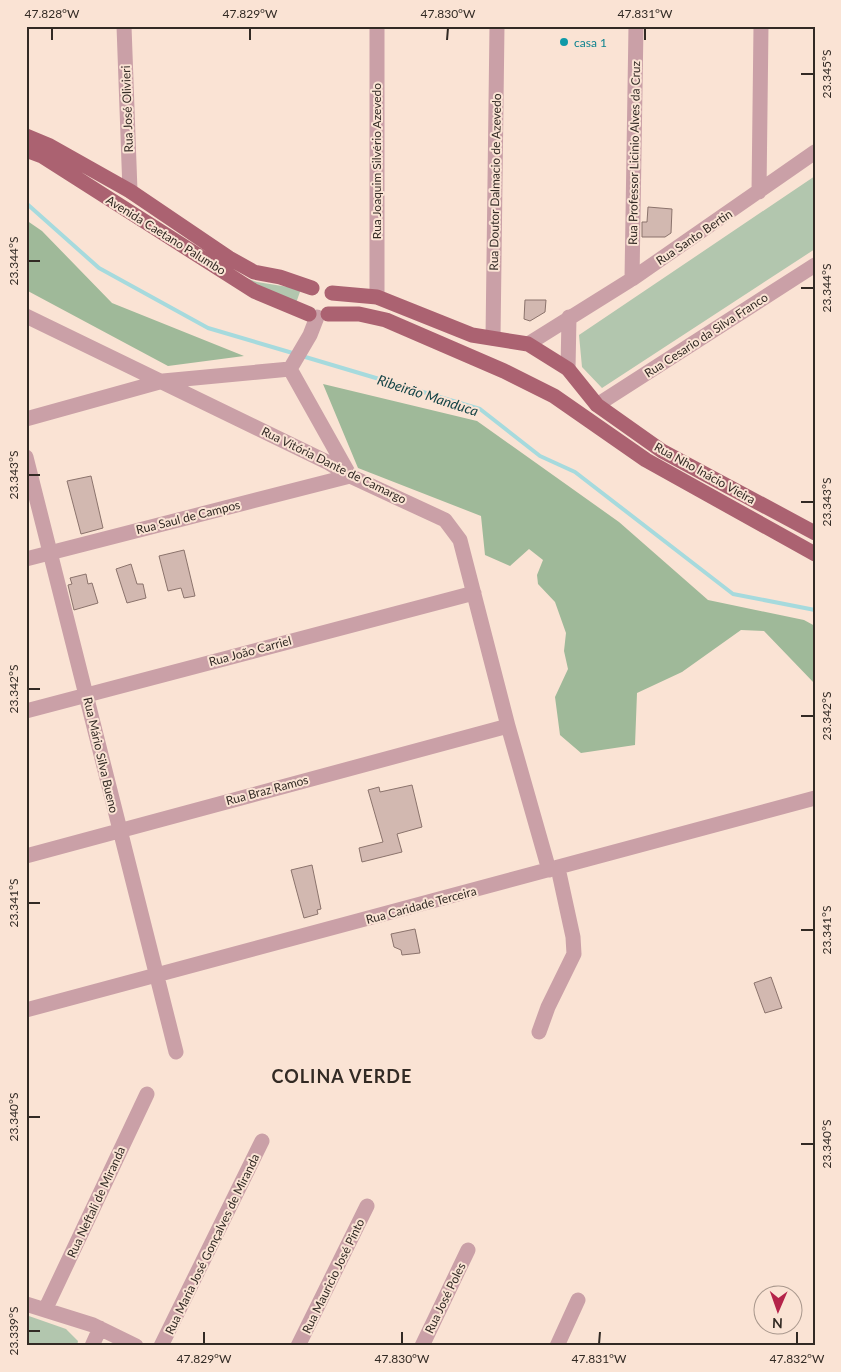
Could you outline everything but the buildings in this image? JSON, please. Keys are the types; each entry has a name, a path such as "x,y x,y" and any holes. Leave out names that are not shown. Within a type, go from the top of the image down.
{"main road":[{"name":"Avenida Caetano Palumbo","path":"26,136 50,146 130,191 229,258 254,272 280,277 312,288"},
{"name":"Avenida Caetano Palumbo","path":"26,150 50,161 254,291 318,315"},
{"path":"324,287 332,292 334,306 318,315 306,309 304,299 312,288 324,287"},
{"name":"Rua Nho Inácio Vieira","path":"332,292 376,297 472,335 528,344 568,369 597,405 662,451 815,533"},
{"name":"Rua Nho Inácio Vieira","path":"318,315 359,314 386,320 504,371 554,396 646,460 815,554"},
{"path":"554,396 564,385 568,376 568,369"}],"street":[{"name":"Rua José Olivieri","path":"124,26 130,191"},
{"name":"Rua Joaquim Silvério Azevedo","path":"376,297 377,26"},
{"name":"Rua Doutor Dalmacio de Azevedo","path":"493,338 497,26"},
{"name":"Rua Professor Licinio Alves da Cruz","path":"632,279 636,26"},
{"path":"760,192 761,26"},
{"name":"Rua Santo Bertin","path":"528,344 632,279 760,192 815,152"},
{"name":"Rua Cesario da Silva Franco","path":"597,405 815,265"},
{"path":"293,365 310,335 318,315"},
{"name":"Rua Vitória Dante de Camargo","path":"26,316 163,381 329,463 350,476 445,520 460,540 508,726 554,869 573,937 574,954 548,1007 539,1032"},
{"path":"568,369 569,317"},
{"path":"26,420 163,381 293,365"},
{"path":"293,365 350,476"},
{"name":"Rua Mário Silva Bueno","path":"26,457 176,1052"},
{"name":"Rua Saul de Campos","path":"26,559 350,476"},
{"name":"Rua João Carriel","path":"26,711 474,593"},
{"name":"Rua Braz Ramos","path":"26,856 508,726"},
{"name":"Rua Caridade Terceira","path":"26,1010 815,798"},
{"name":"Rua Neftali de Miranda","path":"45,1310 147,1094"},
{"name":"Rua Maria José Gonçalves de Miranda","path":"161,1346 262,1141"},
{"name":"Rua Mauricio José Pinto","path":"298,1346 368,1206"},
{"name":"Rua José Poles","path":"422,1346 468,1250"},
{"path":"557,1346 578,1300"},
{"path":"26,1304 100,1328 136,1346"},
{"path":"92,1346 100,1328"}],"green space":[{"path":"815,176 815,249 602,388 582,367 579,335"},
{"path":"26,220 42,231 112,303 244,356 168,366 26,290"},
{"path":"246,278 257,282 301,289 296,303 260,288"},
{"path":"323,384 477,421 619,522 708,600 804,620 815,626 815,684 764,631 741,630 682,672 637,693 635,745 581,753 560,735 555,697 568,669 564,651 566,633 555,602 538,584 537,575 543,560 529,549 510,566 485,555 481,516 358,468"},
{"path":"26,1315 66,1329 78,1341 77,1346 26,1346"}],"waterway":[{"name":"Ribeirão Manduca","path":"26,203 99,268 208,328 296,354"},
{"name":"Ribeirão Manduca","path":"302,356 480,409 540,456 575,472 733,594 815,610"}],"place":[{"name":"casa 1","path":"564,42"}],"district":[{"name":"COLINA VERDE","path":"342,1076"}]}
